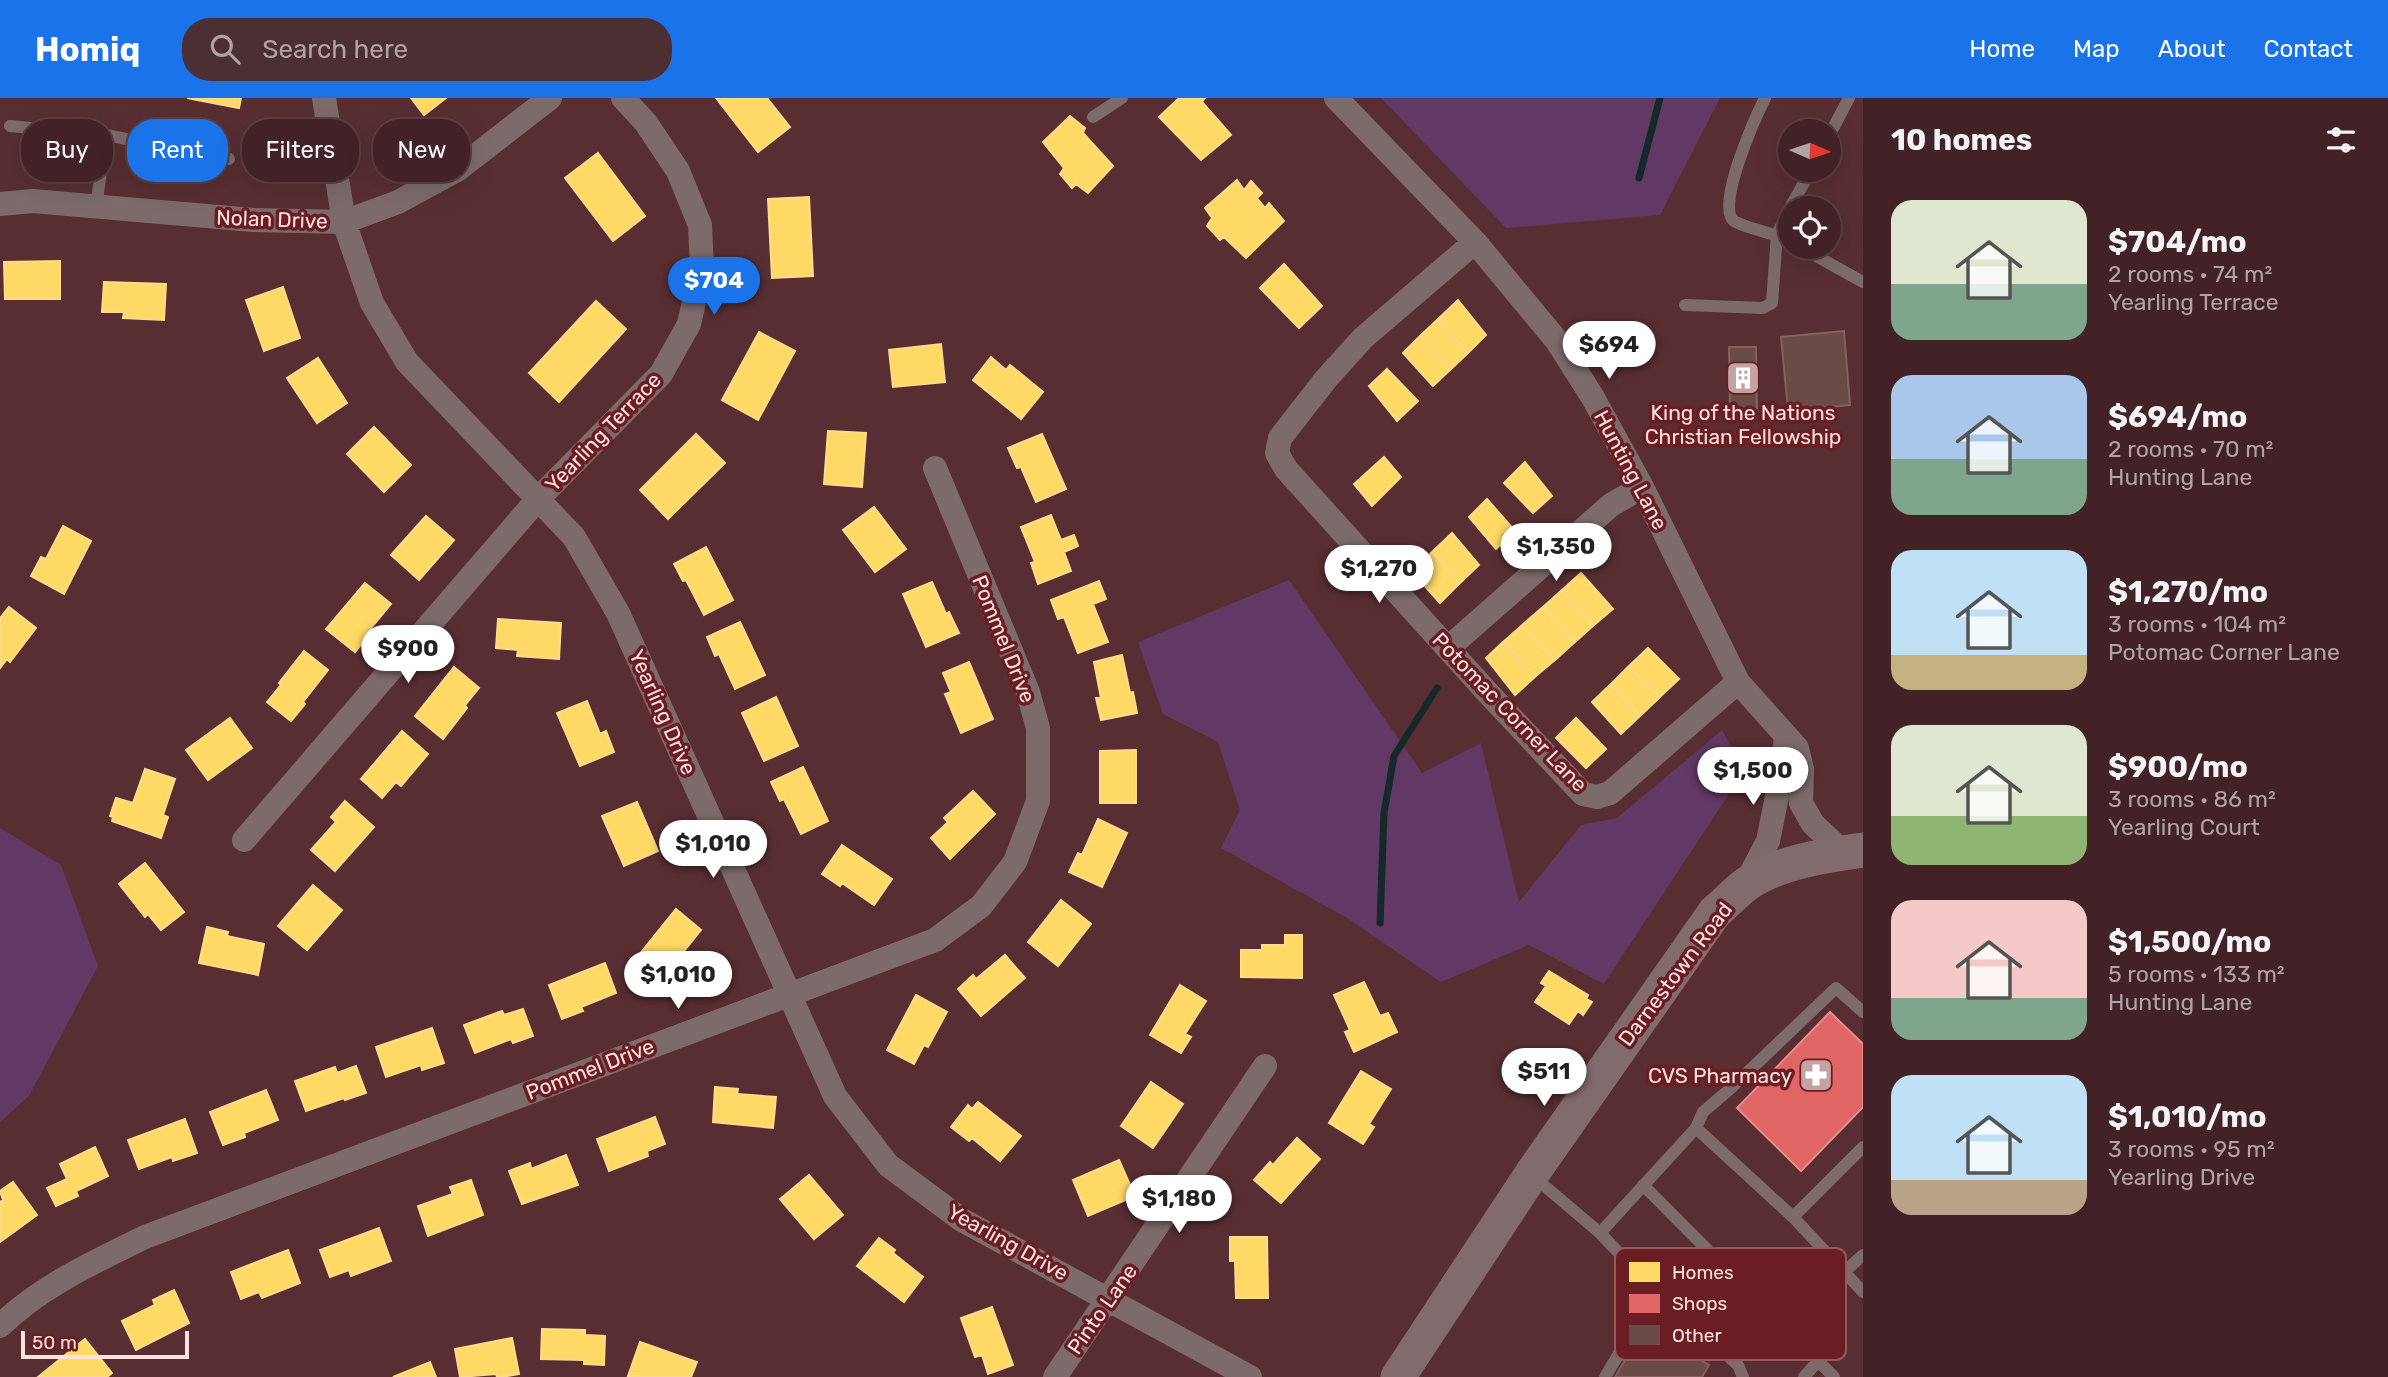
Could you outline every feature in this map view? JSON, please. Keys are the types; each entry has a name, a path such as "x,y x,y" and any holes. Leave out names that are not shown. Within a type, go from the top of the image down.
{"main road":[{"name":"Darnestown Road","path":"1398,1377 1531,1175 1715,912 1745,885 1772,872 1805,860 1854,851"}],"street":[{"name":"Yearling Drive","path":"324,98 344,222 372,303 407,362 574,537 618,613 835,1096 888,1165 962,1220 1250,1377"},
{"name":"Nolan Drive","path":"0,204 33,201 253,220 344,222 398,202 457,170 550,98"},
{"name":"Yearling Terrace","path":"244,840 537,500 661,374 689,324 702,267 700,225 678,171 646,122 624,98"},
{"name":"Hunting Lane","path":"1336,98 1475,242 1557,341 1592,396 1642,487 1738,682 1797,748 1802,768 1801,803 1813,824 1854,851"},
{"name":"Potomac Corner Lane","path":"1475,242 1363,338 1326,379 1280,438 1277,453 1286,469 1583,794 1597,797 1610,793 1738,682"},
{"name":"Pommel Drive","path":"0,1326 74,1271 145,1237 935,940 981,906 1015,862 1038,801 1038,728 1028,692 934,468"},
{"path":"1448,648 1611,505 1642,487"},
{"path":"1745,885 1768,841 1783,771 1786,736"},
{"name":"Pinto Lane","path":"1055,1377 1265,1066"}],"lane":[{"path":"1093,117 1122,98"},
{"path":"1685,305 1763,308 1772,303 1777,234 1735,221 1730,216 1728,204 1746,135 1765,98"},
{"path":"1838,119 1849,98"},
{"path":"10,126 21,127"},
{"path":"113,136 229,159"},
{"path":"96,207 99,182"},
{"path":"1822,259 1863,282"},
{"path":"1600,1233 1696,1128 1703,1112 1836,988 1863,1012"},
{"path":"1696,1128 1793,1217 1822,1248"},
{"path":"1793,1217 1863,1147"},
{"path":"1531,1175 1615,1249"},
{"path":"1643,1185 1706,1248"},
{"path":"1846,1270 1863,1255"},
{"path":"1846,1274 1863,1292"},
{"path":"1605,1377 1615,1360"},
{"path":"1732,1360 1738,1365 1743,1377"},
{"path":"1804,1377 1818,1361 1834,1377"}],"shaded area":[{"path":"1381,98 1720,98 1660,215 1506,228"},
{"path":"1289,580 1422,773 1481,743 1519,902 1581,825 1617,818 1722,730 1744,771 1604,984 1529,945 1441,982 1347,918 1221,848 1240,810 1218,742 1163,714 1138,642"},
{"path":"0,828 61,865 98,966 29,1096 0,1122"}],"building: Homes":[{"path":"187,98 241,98 239,108"},
{"path":"411,98 446,98 424,115"},
{"path":"716,98 767,98 790,127 758,152"},
{"path":"1179,98 1205,98 1202,102 1231,135 1201,160 1159,117"},
{"path":"1070,116 1085,128 1083,133 1113,166 1088,193 1076,184 1072,188 1060,174 1064,168 1043,142"},
{"path":"598,153 645,216 613,241 565,178"},
{"path":"1237,180 1244,190 1251,181 1262,193 1257,198 1265,208 1269,203 1284,221 1246,258 1224,237 1220,240 1207,226 1212,218 1205,208"},
{"path":"809,197 813,276 772,278 768,199"},
{"path":"60,261 60,299 5,299 4,262"},
{"path":"1284,264 1322,306 1299,328 1260,288"},
{"path":"104,282 166,284 164,320 123,318 124,312 102,312"},
{"path":"283,287 300,338 264,351 246,300"},
{"path":"1458,300 1486,335 1467,354 1438,319"},
{"path":"596,301 626,329 559,402 529,373"},
{"path":"1438,319 1467,354 1450,370 1421,335"},
{"path":"759,332 795,351 758,420 722,400"},
{"path":"1421,335 1450,370 1433,386 1403,353"},
{"path":"941,344 945,382 893,387 889,350"},
{"path":"991,357 1006,370 1010,365 1043,392 1021,419 973,380"},
{"path":"318,358 347,403 317,423 287,378"},
{"path":"1387,369 1418,401 1397,421 1369,386"},
{"path":"374,427 411,465 384,492 347,454"},
{"path":"828,431 866,433 862,487 824,484"},
{"path":"696,434 725,463 668,519 640,490"},
{"path":"1042,434 1066,489 1036,502 1021,467 1017,468 1008,448"},
{"path":"1384,457 1401,477 1372,506 1354,484"},
{"path":"1525,462 1552,496 1533,513 1504,483"},
{"path":"1487,499 1515,531 1496,549 1469,517"},
{"path":"874,507 906,549 875,572 843,530"},
{"path":"1051,515 1061,540 1074,535 1078,546 1064,552 1071,571 1038,584 1031,563 1035,562 1021,527"},
{"path":"426,516 454,540 419,580 391,555"},
{"path":"63,526 91,541 64,594 31,576 41,557 46,559"},
{"path":"1452,533 1479,565 1460,583 1432,552"},
{"path":"706,547 733,600 704,615 686,580 683,581 674,564"},
{"path":"1432,552 1460,583 1440,603 1412,572"},
{"path":"1581,573 1613,609 1594,625 1562,590"},
{"path":"1099,581 1106,599 1093,604 1108,642 1078,653 1064,617 1058,619 1051,600"},
{"path":"932,582 946,614 949,612 959,633 926,647 903,594"},
{"path":"365,583 391,604 355,652 326,629"},
{"path":"1562,590 1594,625 1575,642 1543,607"},
{"path":"9,607 36,628 10,662 7,659 0,668 0,618"},
{"path":"1543,607 1575,642 1555,660 1521,626"},
{"path":"498,619 561,623 559,659 517,656 518,650 496,648"},
{"path":"740,622 765,675 735,689 719,654 715,656 707,637"},
{"path":"1521,626 1555,660 1536,676 1503,642"},
{"path":"1503,642 1536,676 1515,695 1486,658"},
{"path":"1648,648 1679,679 1660,697 1628,667"},
{"path":"304,651 328,670 291,721 267,702"},
{"path":"1122,655 1137,713 1101,720 1096,698 1101,698 1094,662"},
{"path":"969,662 993,719 961,733 945,694 951,692 943,673"},
{"path":"454,667 479,688 443,739 415,716"},
{"path":"1628,667 1660,697 1640,716 1611,684"},
{"path":"1611,684 1640,716 1621,734 1592,702"},
{"path":"776,697 798,746 764,761 742,713"},
{"path":"587,701 600,734 606,731 614,752 580,766 557,713"},
{"path":"230,718 252,748 208,780 186,750"},
{"path":"1576,718 1606,749 1586,768 1556,738"},
{"path":"402,731 428,754 401,786 396,782 382,798 361,779"},
{"path":"1136,750 1136,803 1100,803 1100,751"},
{"path":"803,767 828,821 801,834 784,799 780,801 771,782"},
{"path":"145,769 175,779 163,815 168,817 161,838 112,821 113,817 110,816 116,798 133,803"},
{"path":"973,791 995,814 950,859 931,838 948,822 944,818"},
{"path":"345,801 374,827 335,871 311,850 336,822 331,817"},
{"path":"637,802 658,851 624,866 602,816"},
{"path":"1098,819 1127,833 1102,887 1069,872 1078,853 1082,855"},
{"path":"842,845 892,879 874,905 842,883 840,886 822,874"},
{"path":"145,863 184,912 161,930 148,914 145,917 119,884"},
{"path":"313,885 342,910 307,950 278,926"},
{"path":"1061,900 1091,924 1058,966 1028,942"},
{"path":"676,909 701,930 666,979 638,956"},
{"path":"207,927 228,932 227,936 264,944 258,975 199,963"},
{"path":"1285,935 1302,935 1302,978 1241,977 1241,950 1262,950 1262,945 1285,945"},
{"path":"1005,955 1025,978 981,1016 958,989 973,975 976,979"},
{"path":"605,963 616,993 581,1007 583,1011 562,1019 549,985"},
{"path":"1549,971 1588,995 1586,999 1592,1002 1583,1015 1578,1011 1569,1024 1535,1002 1546,986 1541,983"},
{"path":"1364,982 1380,1016 1388,1013 1397,1032 1354,1052 1345,1032 1350,1030 1334,995"},
{"path":"1180,985 1206,1001 1185,1034 1191,1037 1181,1053 1150,1035"},
{"path":"916,995 947,1012 928,1047 924,1045 914,1064 887,1050"},
{"path":"523,1009 533,1036 513,1043 511,1039 475,1053 464,1025 502,1011 504,1015"},
{"path":"432,1028 444,1063 422,1070 421,1065 386,1077 376,1047"},
{"path":"356,1066 366,1093 306,1111 295,1081 335,1067 337,1073"},
{"path":"1361,1071 1391,1089 1369,1124 1374,1127 1363,1144 1329,1123"},
{"path":"1151,1082 1183,1104 1153,1148 1121,1126"},
{"path":"715,1087 738,1089 737,1094 776,1097 773,1128 713,1122"},
{"path":"266,1090 278,1120 244,1133 245,1137 223,1145 210,1112"},
{"path":"978,1102 1021,1136 1000,1161 972,1138 969,1141 951,1127 968,1105 972,1109"},
{"path":"655,1117 665,1144 647,1151 648,1156 609,1171 597,1139"},
{"path":"185,1119 197,1153 173,1161 172,1157 139,1169 128,1140"},
{"path":"1297,1138 1320,1159 1281,1203 1254,1180 1270,1162 1273,1165"},
{"path":"95,1147 108,1176 76,1191 78,1196 56,1206 47,1188 67,1179 60,1164"},
{"path":"566,1155 578,1185 522,1204 509,1171 530,1163 531,1169"},
{"path":"1119,1160 1135,1196 1088,1216 1073,1180"},
{"path":"809,1175 843,1215 814,1239 780,1199"},
{"path":"471,1180 483,1215 428,1236 418,1206 453,1194 450,1187"},
{"path":"13,1182 37,1215 0,1242 0,1202 3,1200 0,1191"},
{"path":"379,1228 391,1261 351,1276 349,1270 330,1277 320,1250"},
{"path":"1230,1237 1267,1237 1268,1298 1236,1298 1235,1261 1230,1261"},
{"path":"879,1238 923,1277 904,1302 857,1266"},
{"path":"288,1250 300,1283 262,1298 259,1292 241,1299 231,1272"},
{"path":"174,1290 189,1323 136,1350 122,1321 155,1305 153,1300"},
{"path":"992,1307 1013,1365 988,1374 982,1355 975,1357 961,1318"},
{"path":"542,1329 585,1330 585,1335 605,1336 604,1365 584,1364 584,1360 541,1359"},
{"path":"512,1338 519,1374 502,1377 497,1377 496,1374 460,1377 455,1349"},
{"path":"85,1339 112,1373 107,1377 38,1377"},
{"path":"640,1342 697,1362 691,1377 628,1376"},
{"path":"430,1362 436,1377 393,1377"}],"building: Shops":[{"name":"CVS Pharmacy","path":"1830,1012 1863,1044 1863,1107 1801,1171 1737,1108"}],"building: Other":[{"path":"1844,331 1850,405 1788,411 1781,337"},
{"name":"King of the Nations Christian Fellowship","path":"1729,347 1756,347 1757,408 1730,409"},
{"path":"1625,1360 1700,1360 1709,1365 1702,1377 1615,1377"}],"waterway":[{"path":"1639,178 1660,98"},
{"path":"1380,923 1384,813 1394,756 1437,688"}],"place":[{"name":"King of the Nations Christian Fellowship","path":"1743,378"},
{"name":"CVS Pharmacy","path":"1816,1075"}]}
